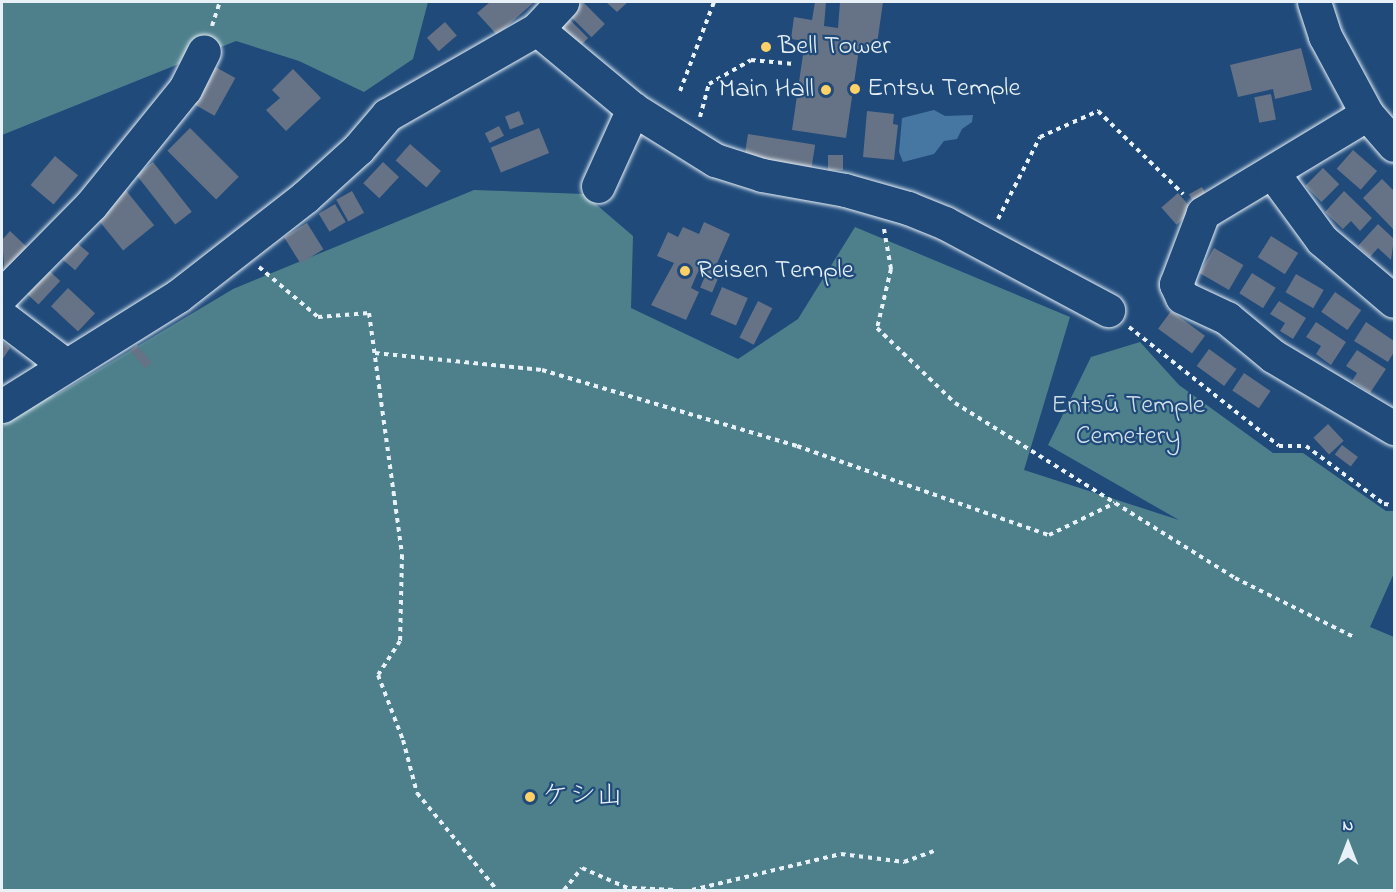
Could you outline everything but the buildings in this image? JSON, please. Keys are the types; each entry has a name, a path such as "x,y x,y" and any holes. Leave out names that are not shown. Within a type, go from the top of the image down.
{"street":[{"path":"2,406 64,364 178,296 236,247 305,196 358,149 387,115 537,29 562,2"},
{"path":"1314,2 1325,36 1367,114 1395,145"},
{"path":"537,29 633,109 691,148 762,175 879,198 945,223 1108,310"},
{"path":"2,295 91,205 185,89 204,51"},
{"path":"598,186 633,109"},
{"path":"1367,114 1203,213 1176,285 1182,297 1227,318 1273,356 1395,428"},
{"path":"1272,172 1322,240 1395,301"},
{"path":"2,317 64,364"}],"path":[{"path":"680,91 714,2"},
{"path":"691,148 709,84 751,60 794,64"},
{"path":"985,244 1040,137 1098,111 1203,213"},
{"path":"879,198 891,269 877,328 955,403 1234,578 1352,636"},
{"path":"236,247 318,317 369,313 402,555 400,641 378,675 403,740 417,793 497,891"},
{"path":"1108,310 1279,446 1306,446 1384,504 1395,505"},
{"path":"375,352 542,370 797,446 1049,535 1115,503"},
{"path":"692,891 841,855 904,862 935,851"},
{"path":"564,891 582,868 632,889 675,891"}],"green space":[{"path":"2,2 428,2 413,59 364,92 299,61 236,41 2,135"},
{"name":"Entsū Temple Cemetery","path":"474,190 584,194 633,236 631,308 738,359 798,319 855,227 1070,317 1024,470 1179,520 1048,445 1091,357 1140,342 1179,385 1273,453 1303,453 1386,511 1394,511 1394,573 1370,627 1394,637 1394,890 2,890 2,428 14,405 56,395 233,289"}],"water":[{"path":"934,110 945,116 973,115 972,122 962,129 957,139 944,141 934,154 903,162 899,152 902,118"}],"place":[{"name":"Bell Tower","path":"766,47"},
{"name":"Entsu Temple","path":"855,89"},
{"name":"Main Hall","path":"826,90"},
{"name":"Reisen Temple","path":"685,271"},
{"name":"ケシ山","path":"530,797"}]}
